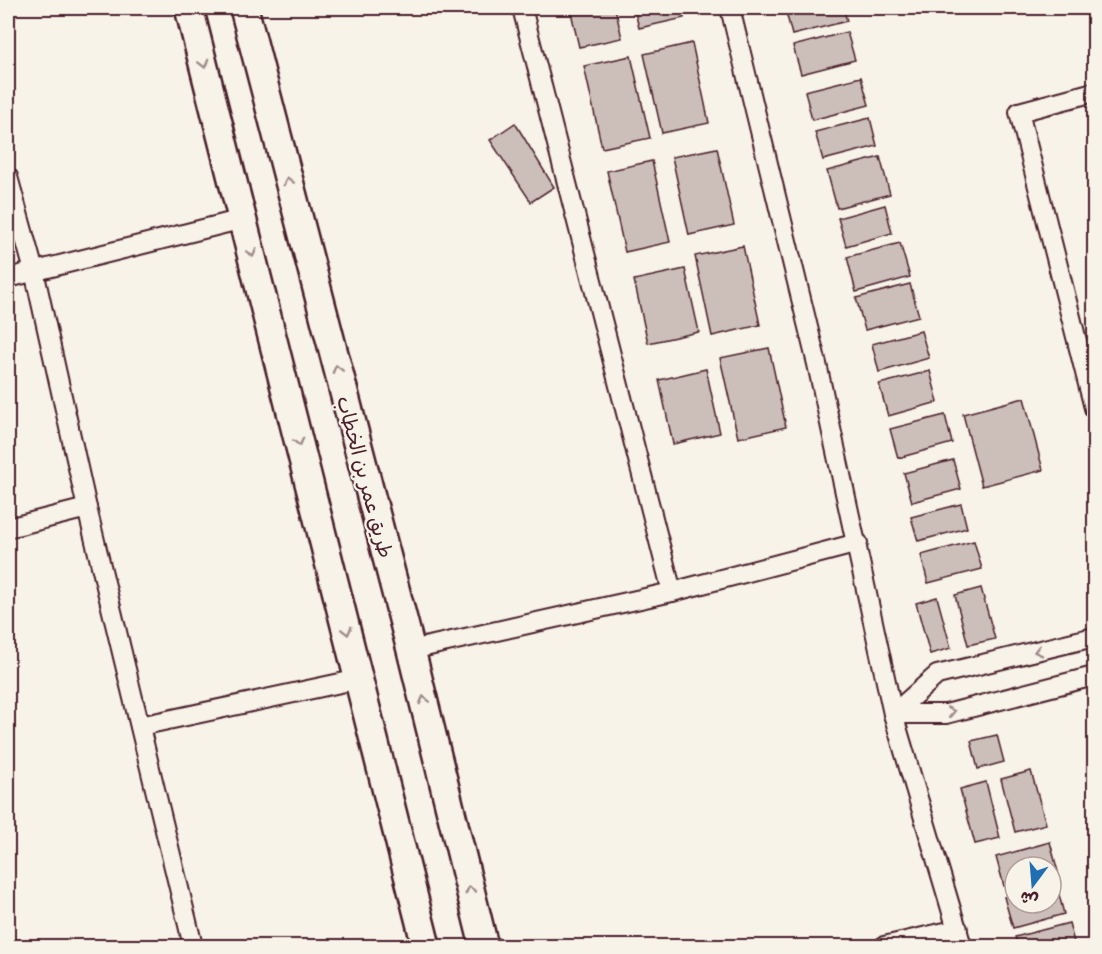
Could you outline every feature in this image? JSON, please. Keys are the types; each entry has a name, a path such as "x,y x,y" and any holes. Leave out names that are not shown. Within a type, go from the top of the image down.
{"main road":[{"path":"189,8 426,946"},
{"name":"طريق عمر بن الخطاب","path":"244,8 411,650 484,946"}],"street":[{"path":"522,8 672,591"},
{"path":"730,8 818,364 893,714 960,938 884,946"},
{"path":"1095,93 1018,112 1088,359 1095,408"},
{"path":"8,177 34,272 87,508 193,946"},
{"path":"8,278 243,219"},
{"path":"8,528 87,508"},
{"path":"411,650 672,591 858,543"},
{"path":"893,714 937,675 1095,637"},
{"path":"893,714 946,714 1095,676"},
{"path":"140,726 359,679"}],"building":[{"path":"570,8 615,8 622,38 579,47"},
{"path":"634,8 682,8 684,18 639,28"},
{"path":"785,8 843,8 847,21 792,35"},
{"path":"847,32 855,60 801,74 793,46"},
{"path":"692,43 709,123 662,133 644,54"},
{"path":"631,56 650,138 602,148 584,66"},
{"path":"861,77 869,105 812,120 805,91"},
{"path":"870,118 877,146 823,160 815,132"},
{"path":"515,123 554,187 531,202 490,140"},
{"path":"717,148 734,225 689,235 672,157"},
{"path":"880,157 890,194 837,208 827,171"},
{"path":"652,161 670,242 625,252 607,171"},
{"path":"885,205 892,233 846,246 838,218"},
{"path":"900,243 910,277 856,292 847,257"},
{"path":"743,246 760,325 712,336 695,256"},
{"path":"685,269 699,332 648,343 634,280"},
{"path":"910,284 919,316 865,330 856,298"},
{"path":"921,331 929,358 879,372 872,344"},
{"path":"769,348 786,427 738,438 720,358"},
{"path":"706,369 720,433 673,444 659,380"},
{"path":"930,371 938,402 888,416 879,384"},
{"path":"1024,398 1043,470 982,486 963,414"},
{"path":"945,415 952,443 898,458 890,429"},
{"path":"953,460 961,489 912,502 904,473"},
{"path":"961,504 967,528 918,541 911,517"},
{"path":"974,541 982,569 928,583 921,555"},
{"path":"981,588 995,639 968,645 955,595"},
{"path":"937,597 951,648 930,654 916,603"},
{"path":"997,735 1004,762 978,769 971,741"},
{"path":"1031,771 1046,824 1015,832 1001,779"},
{"path":"986,782 1000,838 975,844 960,789"},
{"path":"1050,842 1053,855 1003,855"},
{"path":"1003,855 1003,882 996,857"},
{"path":"1009,915 1060,915 1013,928"},
{"path":"1069,923 1075,946 1018,946 1015,937"}]}
